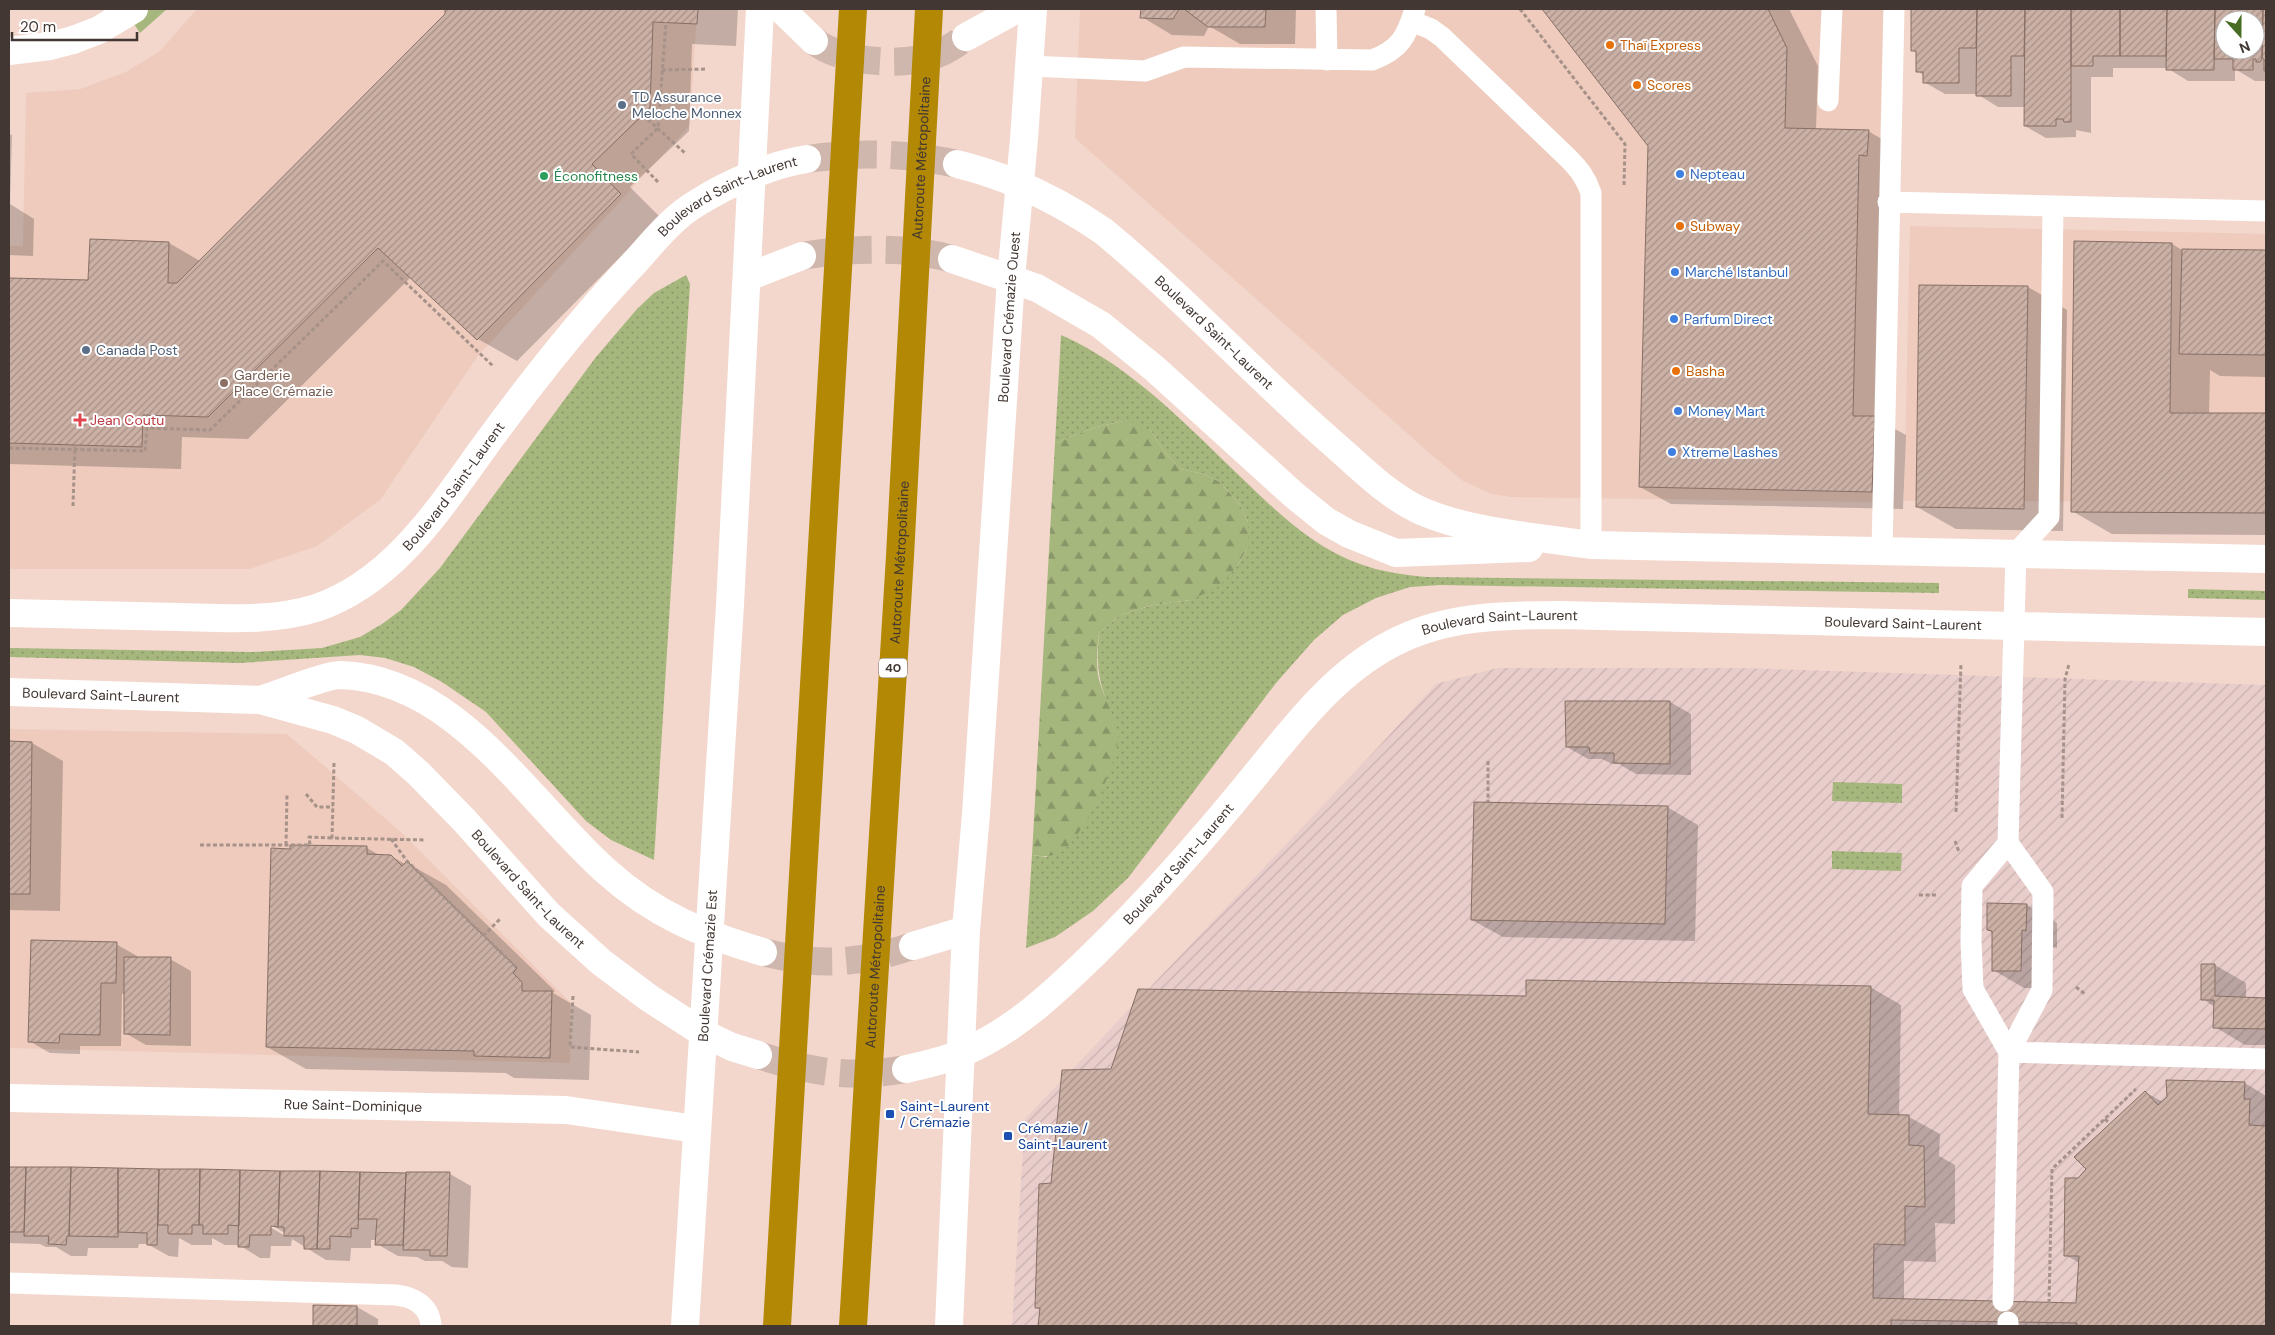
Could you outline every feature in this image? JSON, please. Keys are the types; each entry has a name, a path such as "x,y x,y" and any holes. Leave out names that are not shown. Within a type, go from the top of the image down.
{"highway":[{"path":"777,1326 853,9"},
{"name":"Autoroute Métropolitaine","path":"852,1326 900,556 930,9"}],"main road":[{"path":"9,51 50,46 73,40 99,30 134,9"},
{"path":"760,9 748,277 802,256"},
{"path":"781,9 814,41"},
{"path":"966,37 1016,9"},
{"name":"Boulevard Crémazie Ouest","path":"966,930 976,814 1011,278 1033,9"},
{"name":"Boulevard Saint-Laurent","path":"9,613 191,618 269,616 315,608 355,590 374,577 393,560 433,517 557,349 655,240 696,203 752,176 807,159"},
{"name":"Boulevard Saint-Laurent","path":"957,164 1020,184 1078,215 1114,240 1295,409 1397,498 1419,510 1473,526 1591,545 2266,559"},
{"path":"952,259 1011,278 1060,299 1101,325 1124,342 1294,495 1326,521 1366,542 1396,553 1591,545"},
{"name":"Boulevard Crémazie Est","path":"685,1326 730,605 748,277"},
{"name":"Boulevard Saint-Laurent","path":"906,1069 962,1053 1017,1020 1054,993 1186,860 1307,711 1337,681 1365,659 1386,647 1426,629 1458,621 1511,615 2266,632"},
{"path":"260,700 337,675 379,682 429,703 449,715 470,732 607,872 658,910 681,923 709,935 763,952"},
{"name":"Boulevard Saint-Laurent","path":"9,692 260,700 333,720 357,730 394,752 442,797 549,915 578,943 648,998 703,1032 732,1046 758,1055"},
{"path":"913,946 966,930 949,1326"},
{"name":"Rue Saint-Dominique","path":"9,1098 566,1110 696,1129"}],"lane":[{"path":"1326,9 1327,60"},
{"path":"1828,101 1832,9"},
{"path":"1882,551 1888,202 1894,9"},
{"path":"1029,66 1145,71 1184,58 1372,60 1390,52 1405,37 1413,15 1442,37 1581,171 1591,192 1591,545"},
{"path":"1888,202 2266,211"},
{"path":"2003,1301 2009,1052 2042,990 2043,892 2008,843 2016,553 2049,517 2053,206"},
{"path":"2008,843 1972,886 1971,941 1973,989 2009,1052"},
{"path":"2009,1052 2266,1059"},
{"path":"9,1283 396,1294 415,1300 422,1305 428,1313 431,1326"}],"path":[{"path":"658,182 630,154 658,128 666,22"},
{"path":"662,70 707,69"},
{"path":"643,115 686,154"},
{"path":"9,448 76,447 145,451 147,428 210,430 383,261 493,366"},
{"path":"73,506 76,447"},
{"path":"1956,812 1961,663"},
{"path":"2062,818 2065,679 2069,664"},
{"path":"1488,761 1488,802"},
{"path":"332,838 334,763"},
{"path":"286,845 287,794"},
{"path":"306,794 317,807 333,807"},
{"path":"200,845 310,845 309,837 426,840"},
{"path":"391,839 407,861 517,968"},
{"path":"1919,895 1942,895"},
{"path":"483,936 500,919"},
{"path":"572,996 570,1047 639,1052"},
{"path":"2048,1302 2052,1169 2141,1084"},
{"path":"2105,1119 2110,1124"}],"shaded area":[{"path":"197,9 697,9 690,125 477,357 380,500 317,546 249,569 9,569 9,246 23,246 26,93 80,89 126,72 160,51"},
{"path":"1080,9 1883,9 1872,502 1511,497 1492,494 1463,481 1075,138"},
{"path":"1910,226 2266,234 2266,502 1904,501"},
{"path":"1498,668 1743,668 2266,685 2266,1326 1012,1326 1025,1119 1436,684"},
{"path":"9,729 287,734 402,833 570,1002 570,1063 9,1048"}],"green space":[{"path":"124,9 167,9 140,33"},
{"path":"686,275 690,284 654,860 611,840 586,821 486,712 442,682 414,667 385,658 360,655 240,663 9,657 9,648 253,652 322,648 360,637 401,610 440,568 596,357 637,309 654,293"},
{"path":"1061,335 1088,348 1137,382 1182,421 1272,507 1299,530 1328,549 1368,567 1393,573 1427,577 1939,583 1939,593 1440,585 1410,587 1376,598 1343,615 1314,640 1276,683 1128,878 1093,911 1055,937 1026,948 1032,855 1047,857 1110,710 1099,672 1099,633 1120,615 1153,605 1191,600 1237,566 1248,547 1248,522 1240,505 1220,482 1204,474 1180,469 1163,450 1151,431 1124,421 1096,427 1055,443"},
{"path":"1124,421 1135,422 1151,431 1163,450 1180,469 1204,474 1220,482 1240,505 1248,522 1248,547 1237,566 1220,586 1191,600 1153,605 1120,615 1099,633 1097,667 1099,680 1116,724 1118,737 1113,763 1090,814 1072,842 1064,850 1056,854 1032,855 1055,443 1096,427"},
{"path":"2188,589 2266,591 2266,600 2188,598"},
{"path":"1833,782 1902,784 1902,803 1832,801"},
{"path":"1832,851 1902,853 1901,871 1832,869"}],"building":[{"path":"445,9 698,9 697,24 653,22 650,108 592,164 621,194 477,340 378,248 208,417 143,415 142,447 9,443 9,278 88,280 90,239 169,242 168,283 177,283 445,14"},
{"path":"1141,9 1179,9 1173,19 1140,18"},
{"path":"1184,9 1266,9 1265,27 1208,27"},
{"path":"1542,9 1768,9 1787,48 1785,128 1869,130 1867,156 1859,155 1853,416 1875,416 1872,492 1639,487 1648,146"},
{"path":"1911,9 1977,9 1976,48 1959,48 1959,83 1923,83 1923,72 1916,72 1916,51 1911,51"},
{"path":"1977,9 2025,9 2024,56 2011,56 2011,96 1976,96"},
{"path":"2025,9 2071,9 2071,122 2056,119 2056,126 2024,126"},
{"path":"2071,9 2120,9 2120,56 2093,56 2093,66 2071,66"},
{"path":"2120,9 2167,9 2166,56 2120,56"},
{"path":"2167,9 2215,9 2214,70 2166,70"},
{"path":"2215,9 2263,9 2215,10 2214,59"},
{"path":"2266,9 2266,71 2264,71 2265,10 2263,10"},
{"path":"2233,60 2253,60 2253,70 2233,70"},
{"path":"2074,241 2172,243 2170,413 2266,413 2266,513 2071,512"},
{"path":"2182,249 2266,250 2266,355 2179,354"},
{"path":"1919,285 2028,286 2024,509 1916,507"},
{"path":"1565,701 1670,701 1670,764 1614,763 1614,753 1590,753 1589,747 1566,747"},
{"path":"9,741 32,742 30,894 9,894"},
{"path":"1474,802 1668,806 1665,924 1471,920"},
{"path":"290,845 367,846 367,854 391,855 402,866 407,861 517,968 513,973 522,982 522,991 552,991 550,1058 474,1056 474,1051 266,1047 271,848 290,849"},
{"path":"1987,903 2027,904 2026,931 2022,930 2021,971 1992,971 1992,931 1987,930"},
{"path":"31,940 117,942 116,983 101,983 100,1035 60,1034 59,1043 28,1042"},
{"path":"124,957 171,957 170,1035 124,1034"},
{"path":"2201,964 2215,964 2215,996 2266,998 2266,1029 2213,1028 2214,1000 2201,1000"},
{"path":"1526,980 1871,986 1868,1114 1909,1115 1909,1145 1924,1146 1925,1207 1905,1206 1905,1245 1874,1244 1873,1298 2076,1303 2079,1256 2064,1256 2065,1178 2078,1178 2086,1169 2074,1157 2145,1091 2158,1105 2167,1097 2166,1080 2245,1082 2244,1099 2250,1099 2249,1125 2266,1126 2266,1326 2077,1326 2077,1323 1891,1320 1891,1326 1038,1326 1040,1308 1035,1308 1039,1184 1051,1183 1062,1070 1111,1069 1138,989 1526,996"},
{"path":"9,1167 26,1167 24,1232 9,1232"},
{"path":"26,1167 71,1167 69,1236 67,1236 66,1245 48,1244 49,1236 24,1236"},
{"path":"71,1167 118,1168 118,1237 69,1236"},
{"path":"118,1168 159,1169 157,1245 147,1245 147,1233 118,1232"},
{"path":"159,1169 200,1169 199,1225 192,1225 192,1234 170,1234 168,1233 168,1225 158,1225"},
{"path":"200,1169 240,1170 239,1226 228,1225 228,1234 203,1234 203,1225 199,1225"},
{"path":"240,1170 280,1171 278,1227 271,1226 271,1235 250,1235 249,1247 238,1247"},
{"path":"280,1171 320,1171 317,1249 304,1249 304,1236 284,1236 284,1227 278,1227"},
{"path":"320,1171 360,1172 358,1229 351,1228 351,1237 330,1236 330,1249 317,1249"},
{"path":"360,1172 406,1173 403,1245 375,1245 377,1219 358,1219"},
{"path":"406,1172 450,1172 447,1256 430,1256 430,1250 403,1250"},
{"path":"313,1305 357,1306 357,1326 313,1326"}],"tunnel":[{"path":"814,41 839,54 871,61 888,62 919,59 937,54 966,37"},
{"path":"807,159 845,155 883,155 939,160 957,164"},
{"path":"802,256 839,251 897,250 952,259"},
{"path":"763,952 803,960 839,961 874,957 913,946"},
{"path":"758,1055 796,1066 830,1072 866,1073 906,1069"}],"place":[{"name":"Thaï Express","path":"1610,45"},
{"name":"Scores","path":"1637,85"},
{"name":"TD Assurance Meloche Monnex","path":"622,105"},
{"name":"Nepteau","path":"1680,174"},
{"name":"Éconofitness","path":"544,176"},
{"name":"Subway","path":"1680,226"},
{"name":"Marché Istanbul","path":"1675,272"},
{"name":"Parfum Direct","path":"1674,319"},
{"name":"Canada Post","path":"86,350"},
{"name":"Basha","path":"1676,371"},
{"name":"Garderie Place Crémazie","path":"224,383"},
{"name":"Money Mart","path":"1678,411"},
{"name":"Jean Coutu","path":"80,420"},
{"name":"Xtreme Lashes","path":"1672,452"},
{"name":"Saint-Laurent / Crémazie","path":"890,1114"},
{"name":"Crémazie / Saint-Laurent","path":"1008,1136"}]}
